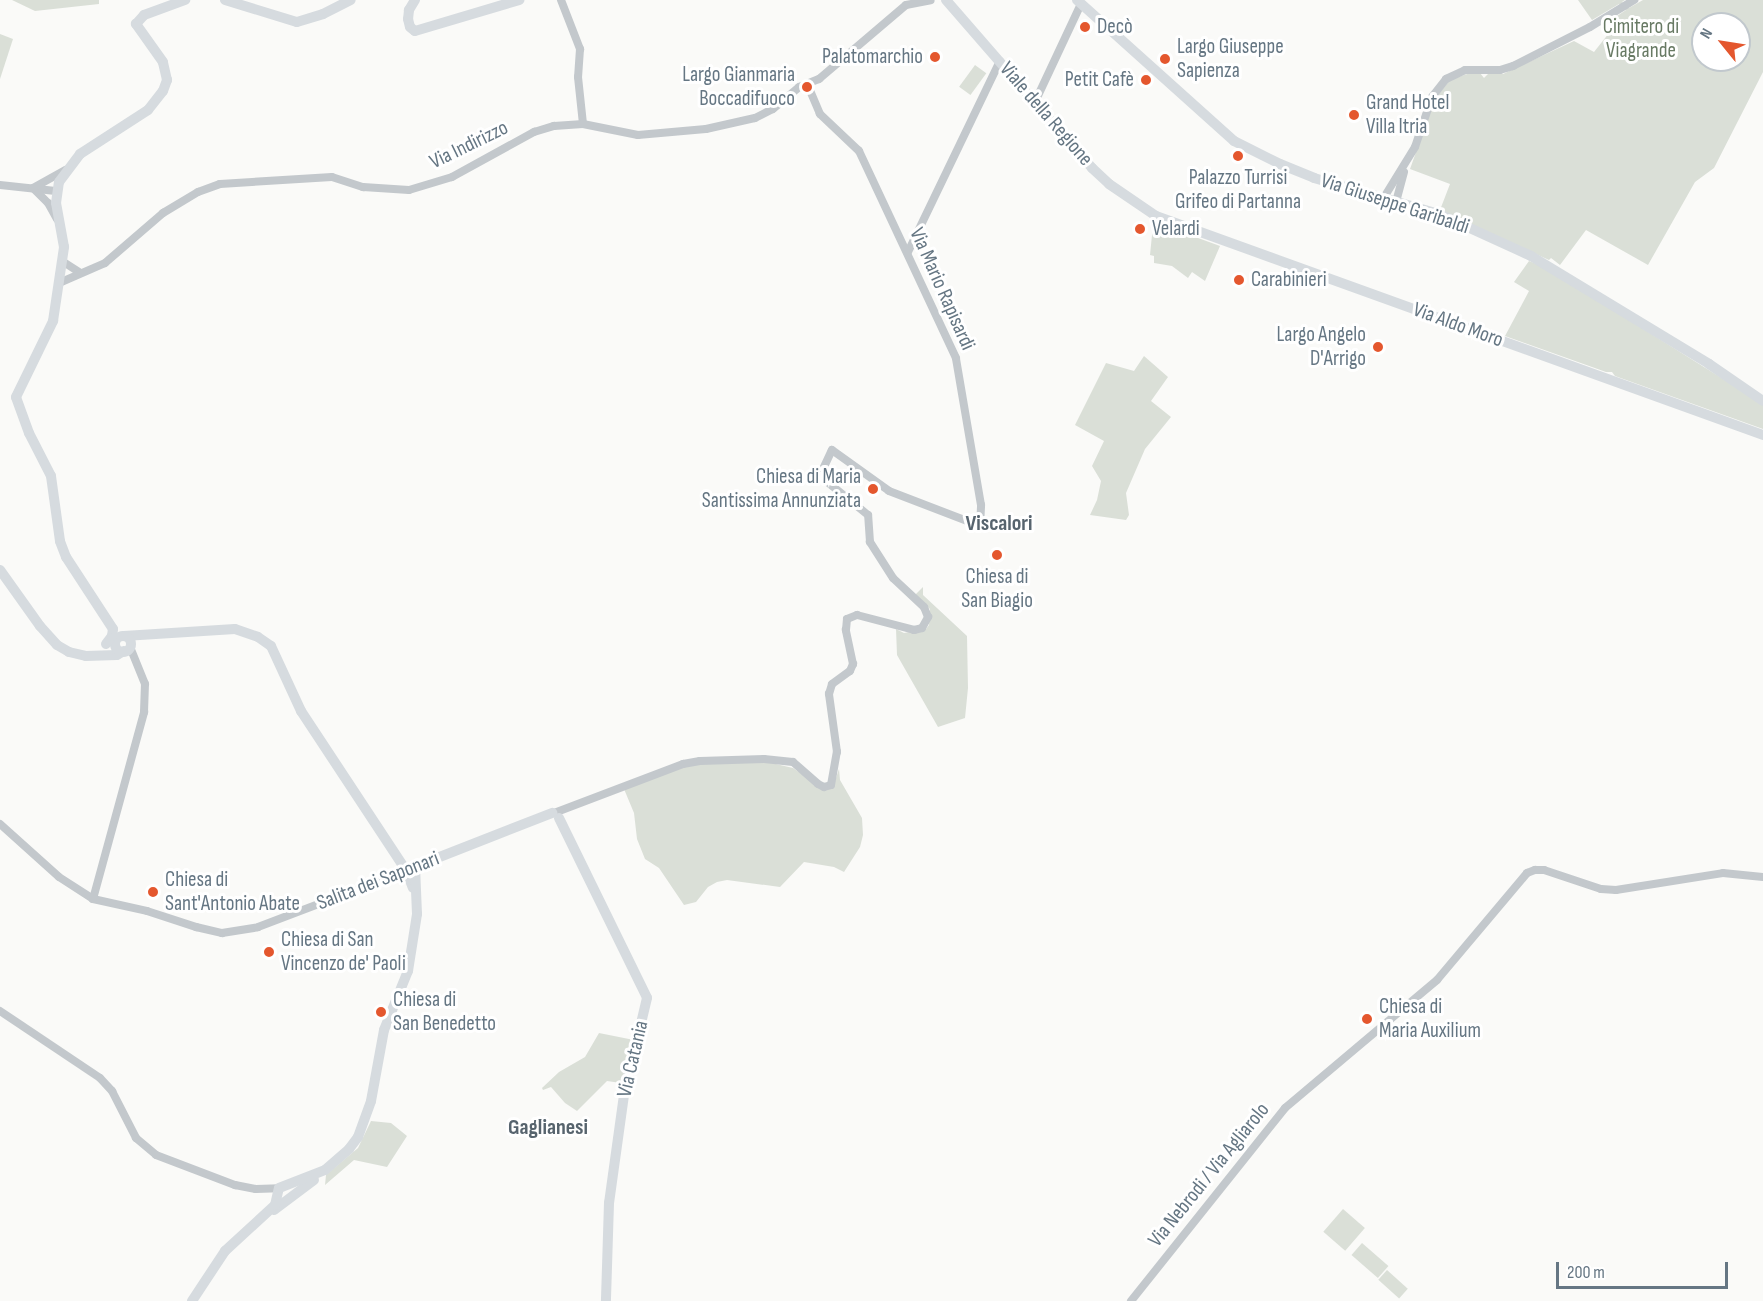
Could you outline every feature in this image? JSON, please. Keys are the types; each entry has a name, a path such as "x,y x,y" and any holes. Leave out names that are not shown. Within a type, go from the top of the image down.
{"main road":[{"path":"120,645 108,620 66,557 60,541 51,477 29,433 16,397 53,321 62,276 64,238 59,221 56,191 66,170 80,154 148,110 163,91 167,80 163,62 136,24 144,15 185,0"},
{"path":"225,0 282,19 303,22 351,0"},
{"path":"415,0 409,10 408,19 412,29 420,31 519,0"},
{"name":"Viale della Regione","path":"946,0 1109,184 1156,216"},
{"name":"Via Giuseppe Garibaldi","path":"1079,2 1234,141 1263,157 1314,178 1447,218 1554,268 1709,364 1763,401"},
{"name":"Via Aldo Moro","path":"1156,216 1762,434"},
{"path":"0,570 49,638 69,652 81,655 156,634 235,629 258,637 271,646 301,711 407,870 417,897 417,914 408,971 384,1030 371,1101 362,1128 349,1149 261,1219"},
{"name":"Salita dei Saponari","path":"407,870 531,822 555,818"},
{"name":"Via Catania","path":"555,818 567,834 647,998 623,1101 609,1203 604,1299"},
{"path":"407,870 417,914"},
{"path":"192,1301 225,1251 278,1201 279,1188 325,1170"}],"street":[{"path":"561,0 580,49 579,77 583,124"},
{"name":"Via Indirizzo","path":"62,276 92,270 114,258 163,213 198,192 220,184 332,177 363,187 409,190 452,177 534,132 554,126 583,124 638,135 706,129 765,114 807,86 906,5 931,0"},
{"path":"1396,202 1407,163 1431,97 1440,85 1452,75 1472,68 1493,70 1513,66 1590,27 1634,0"},
{"path":"1035,102 1079,2"},
{"path":"908,252 1000,61"},
{"name":"Via Mario Rapisardi","path":"807,86 820,114 859,151 956,358 981,505 980,526 971,522"},
{"path":"1383,198 1407,163"},
{"path":"33,188 66,170"},
{"path":"0,185 56,191"},
{"path":"33,188 48,203 59,221"},
{"path":"62,276 92,270"},
{"path":"555,818 569,807 683,764 731,759 793,762 822,786 828,787 833,782 837,752 829,694 832,684 850,671 852,664 846,630 847,619 857,615 914,630 922,628 928,617 924,607 893,578 870,542 869,519 866,512 825,480 823,469 832,450 889,491 971,522 981,505"},
{"path":"0,824 59,877 93,899 141,728 145,697 145,684 120,645"},
{"name":"Salita dei Saponari","path":"93,899 147,911 222,933 258,927 407,870"},
{"name":"Via Nebrodi / Via Agliarolo","path":"1131,1301 1276,1118 1321,1076 1437,980 1519,881 1535,870 1553,873 1601,889 1616,890 1723,873 1763,877"},
{"path":"0,1011 80,1062 108,1086 130,1130 156,1155 235,1185 256,1189 279,1188"},
{"path":"280,1206 290,1194 291,1184"}],"green space":[{"path":"12,0 99,0 99,4 35,11"},
{"name":"Cimitero di Viagrande","path":"1578,0 1625,0 1622,2 1629,8 1643,0 1763,0 1763,72 1714,168 1695,182 1648,265 1586,230 1560,265 1551,258 1549,260 1440,210 1450,184 1410,169 1435,99 1450,80 1470,73 1480,73 1484,78 1488,74 1503,74 1574,41 1594,52 1609,33 1602,26 1626,10 1619,4 1592,20"},
{"path":"0,34 13,39 0,79"},
{"path":"975,65 986,73 970,95 959,87"},
{"path":"1157,223 1220,246 1205,281 1192,272 1188,278 1172,266 1154,263 1154,256 1150,255 1152,235"},
{"path":"1529,261 1546,268 1755,399 1763,405 1763,429 1615,376 1612,372 1606,372 1505,336 1529,291 1514,282"},
{"path":"1144,356 1168,377 1151,401 1171,417 1145,449 1126,493 1129,515 1126,520 1090,515 1097,500 1101,481 1092,466 1104,441 1075,425 1106,363 1134,371"},
{"path":"923,587 923,595 967,636 968,688 965,718 938,727 897,655 896,629 904,633 926,629 929,625 930,609 915,595"},
{"path":"763,761 793,768 826,791 834,784 839,769 840,780 862,818 863,835 860,847 844,872 834,867 804,862 780,887 727,880 708,887 696,902 684,905 659,868 645,859 637,839 634,813 624,789 691,764"},
{"path":"599,1033 634,1040 621,1083 607,1081 577,1111 565,1103 551,1087 543,1090 542,1088 559,1072 585,1057"},
{"path":"371,1121 391,1123 407,1136 387,1167 354,1160 325,1185 326,1175 358,1148"},
{"path":"1343,1209 1365,1228 1345,1251 1323,1232"},
{"path":"1362,1243 1388,1266 1378,1278 1352,1255"},
{"path":"1387,1270 1408,1289 1399,1298 1378,1280"}],"place":[{"name":"Decò","path":"1085,27"},
{"name":"Palatomarchio","path":"935,57"},
{"name":"Largo Giuseppe Sapienza","path":"1165,59"},
{"name":"Petit Cafè","path":"1146,80"},
{"name":"Largo Gianmaria Boccadifuoco","path":"807,87"},
{"name":"Grand Hotel Villa Itria","path":"1354,115"},
{"name":"Palazzo Turrisi Grifeo di Partanna","path":"1238,156"},
{"name":"Velardi","path":"1140,229"},
{"name":"Carabinieri","path":"1239,280"},
{"name":"Largo Angelo D'Arrigo","path":"1378,347"},
{"name":"Chiesa di Maria Santissima Annunziata","path":"873,489"},
{"name":"Chiesa di San Biagio","path":"997,555"},
{"name":"Chiesa di Sant'Antonio Abate","path":"153,892"},
{"name":"Chiesa di San Vincenzo de' Paoli","path":"269,952"},
{"name":"Chiesa di San Benedetto","path":"381,1012"},
{"name":"Chiesa di Maria Auxilium","path":"1367,1019"}],"district":[{"name":"Viscalori","path":"999,524"},
{"name":"Gaglianesi","path":"548,1128"}]}
